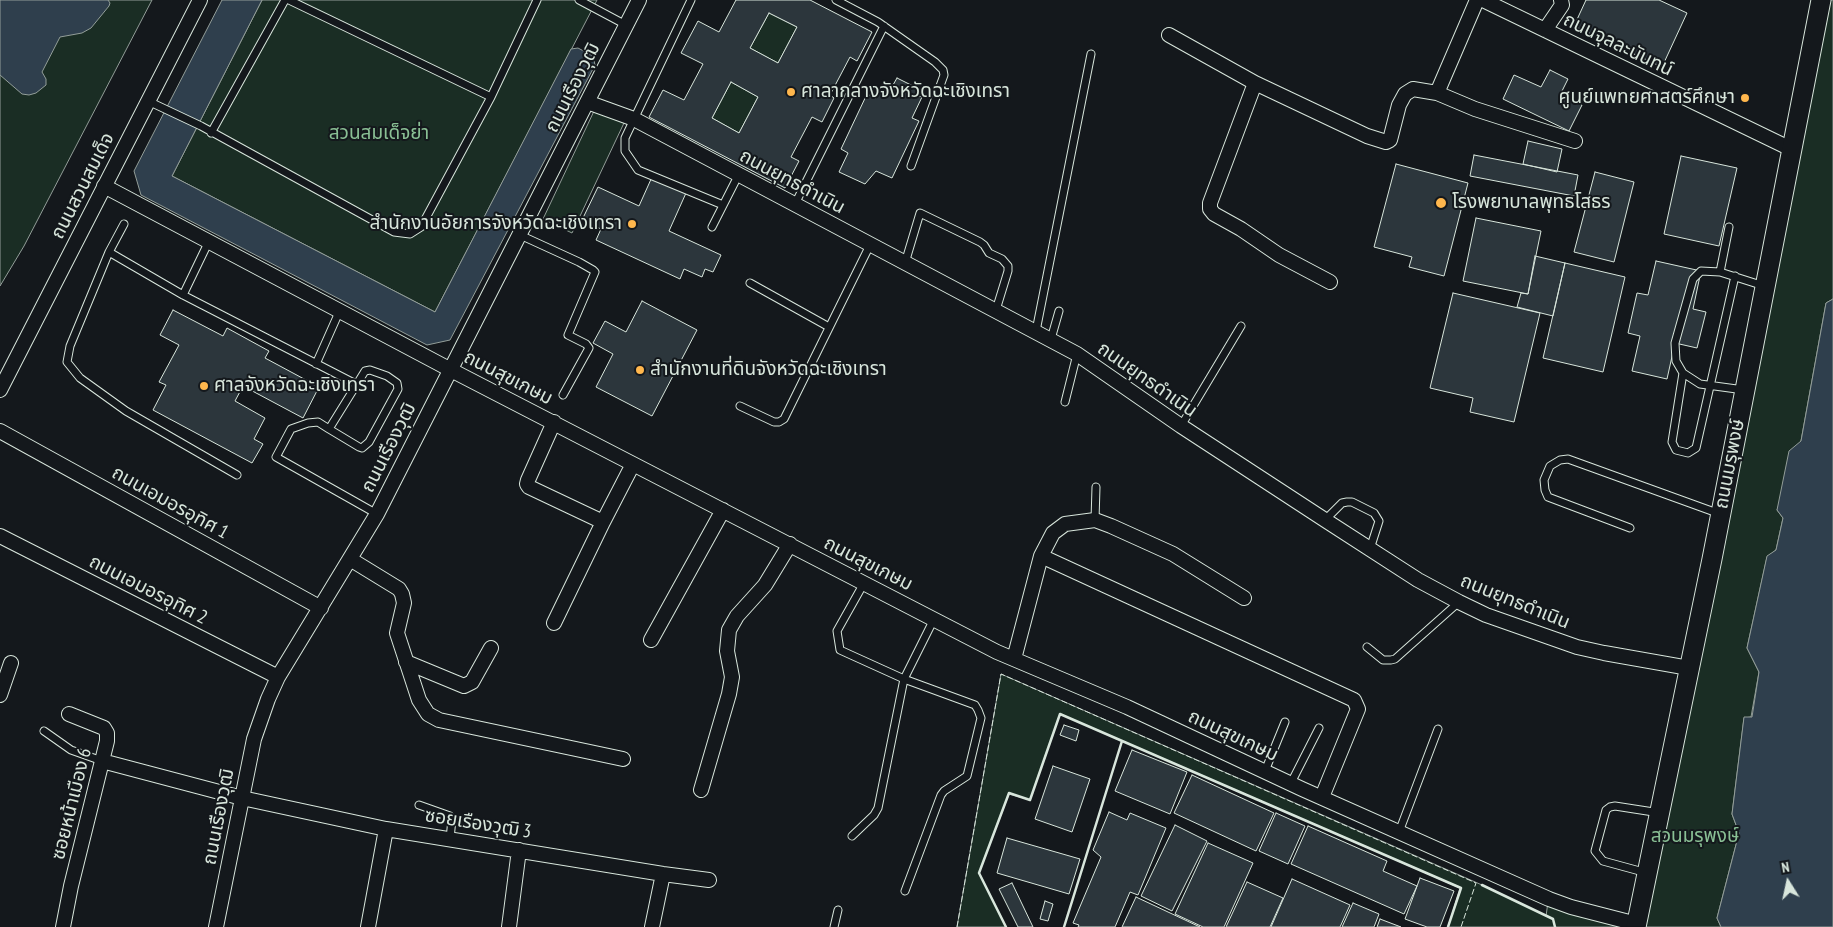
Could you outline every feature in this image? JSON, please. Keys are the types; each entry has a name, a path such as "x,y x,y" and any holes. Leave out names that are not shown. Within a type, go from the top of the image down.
{"main road":[{"name":"ถนนมรุพงษ์","path":"1637,926 1821,0"}],"street":[{"name":"ถนนสวนสมเด็จ","path":"0,390 104,186 154,104 200,0"},
{"name":"ถนนเรืองวุฒิ","path":"216,927 254,739 278,677 377,514 639,0"},
{"path":"1437,93 1477,0"},
{"name":"ถนนจุลละนันทน์","path":"1483,0 1791,149"},
{"path":"1545,30 1562,5 1561,0"},
{"path":"1169,35 1255,83 1381,142 1390,140 1399,105 1405,94 1413,89 1437,93 1475,109 1575,141"},
{"path":"1255,83 1210,203 1210,209 1214,214 1279,254 1330,282"},
{"name":"ถนนยุทธดำเนิน","path":"587,102 634,119 1077,354 1181,426 1325,520 1418,580 1459,602 1486,615 1577,647 1689,668"},
{"name":"ถนนสุขเกษม","path":"104,186 451,370 1014,659 1128,707 1291,783 1549,899 1637,926"},
{"path":"554,422 527,484 529,487 603,522"},
{"name":"ถนนเอมอรอุทิศ 1","path":"0,431 320,608"},
{"path":"554,623 632,464"},
{"path":"651,640 723,510"},
{"path":"1014,659 1041,556 1053,532 1064,524 1095,520 1111,526 1173,554 1244,598"},
{"name":"ถนนเอมอรอุทิศ 2","path":"0,536 278,677"},
{"path":"701,790 729,694 732,677 727,651 729,630 737,616 765,585 790,544"},
{"path":"1041,556 1354,700 1358,709 1322,797"},
{"path":"350,559 399,589 402,594 404,603 397,633 419,700 428,714 439,720 623,758"},
{"path":"406,662 464,686 472,682 491,648"},
{"path":"0,695 11,663"},
{"name":"ซอยหน้าเมือง 6","path":"63,927 71,886 107,741 107,734 104,728 69,714"},
{"name":"ซอยเรืองวุฒิ 3","path":"102,761 242,798 386,829 709,880"},
{"path":"368,927 386,829"},
{"path":"509,927 520,850"},
{"path":"652,927 662,874"}],"lane":[{"path":"211,133 285,0"},
{"path":"289,0 491,97"},
{"path":"154,104 201,126 394,232 410,234 421,227 491,97 537,0"},
{"path":"579,0 626,25"},
{"path":"691,0 625,138 625,151 638,170 723,205"},
{"path":"836,0 884,26 935,62 943,70 944,75 911,166"},
{"path":"795,204 884,26"},
{"path":"1036,331 1090,54"},
{"path":"712,227 739,174"},
{"path":"905,263 920,213 980,242 988,253 1002,259 1008,266 996,310"},
{"path":"124,224 70,346 66,362 80,378 126,411 237,475"},
{"path":"1720,272 1729,227"},
{"path":"520,234 579,262 595,272 568,335 586,344 589,348 563,395"},
{"path":"183,296 192,273 209,241"},
{"path":"740,406 774,422 784,419 870,245"},
{"path":"110,252 183,296 356,384"},
{"path":"1744,390 1700,384 1682,373 1676,362 1675,343 1693,278 1701,271 1720,272 1764,286"},
{"path":"1682,373 1672,442 1676,450 1688,453 1696,448 1734,276"},
{"path":"750,283 829,327"},
{"path":"316,364 340,310"},
{"path":"1051,340 1059,311"},
{"path":"1181,426 1241,326"},
{"path":"1064,402 1077,354"},
{"path":"329,429 365,371 370,370 387,376 397,383 398,389 369,442 362,448 329,429 318,422 308,423 291,429 276,456 377,514"},
{"path":"1630,528 1548,497 1544,480 1550,466 1560,460 1568,459 1720,514"},
{"path":"1095,520 1096,487"},
{"path":"1325,520 1342,504 1347,502 1352,502 1374,513 1379,521 1370,549"},
{"path":"864,582 837,631 840,650 904,679 975,706 981,718 967,776 941,795 905,891"},
{"path":"1367,647 1383,660 1395,659 1459,602"},
{"path":"852,836 874,815 878,808 904,679 934,619"},
{"path":"1265,771 1285,722"},
{"path":"1291,783 1319,728"},
{"path":"1399,832 1438,729"},
{"path":"44,730 71,750 102,761"},
{"path":"419,805 450,816 452,819 450,839"},
{"path":"1648,873 1603,861 1595,851 1606,810 1610,807 1615,806 1660,813"},
{"path":"834,927 838,910"}],"green space":[{"path":"0,0 152,0 24,246 0,286"},
{"name":"สวนสมเด็จย่า","path":"262,0 597,0 435,312 172,176"},
{"name":"สวนมรุพงษ์","path":"1828,0 1833,0 1833,299 1826,303 1801,441 1777,510 1783,518 1776,550 1767,557 1747,648 1759,672 1751,717 1744,718 1732,814 1739,833 1717,918 1721,927 1448,927 1460,888 1060,714 1030,800 1009,794 979,873 1006,927 957,927 1001,674 1482,885 1546,916 1548,902 1636,924"},
{"path":"769,13 797,27 778,63 750,48"},
{"path":"731,82 758,97 739,133 712,118"},
{"path":"595,109 624,123 572,233 543,219"}],"water":[{"path":"0,0 108,0 110,3 91,28 82,33 60,37 42,72 46,79 46,85 36,93 29,95 22,94 0,75"},
{"path":"222,0 262,0 172,176 435,312 571,49 578,48 593,56 595,65 450,340 427,345 141,195 134,171"},
{"path":"1833,299 1833,927 1721,927 1717,918 1739,833 1732,814 1744,717 1752,717 1759,672 1747,648 1767,556 1776,550 1783,518 1777,510 1789,451 1801,441 1826,303"}],"building":[{"name":"ศาลากลางจังหวัดฉะเชิงเทรา","path":"736,0 810,0 872,32 857,61 850,57 830,95 834,98 822,122 812,117 791,157 799,161 785,188 649,117 663,90 684,100 703,64 681,53 698,21 719,32","holes":["769,13 797,27 778,63 750,48","731,82 758,97 739,133 712,118"]},
{"path":"1586,0 1659,0 1687,13 1662,67 1574,26"},
{"path":"1550,70 1568,79 1560,95 1582,105 1569,131 1503,99 1514,75 1541,87"},
{"path":"897,78 919,89 916,95 922,97 912,118 919,121 892,178 876,171 865,184 839,172 848,153 841,149 867,94 876,98 884,81 893,85"},
{"path":"1528,141 1562,149 1557,172 1523,164"},
{"path":"1474,155 1578,175 1574,196 1470,176"},
{"path":"1681,156 1737,168 1719,246 1664,234"},
{"path":"1396,164 1468,183 1444,276 1409,267 1412,257 1374,247"},
{"path":"1595,172 1634,182 1614,262 1574,252"},
{"name":"สำนักงานอัยการจังหวัดฉะเชิงเทรา","path":"652,177 686,193 669,231 721,255 713,272 705,269 702,277 684,269 680,279 596,240 601,229 582,220 598,187 639,206"},
{"path":"1476,218 1541,231 1528,294 1463,281"},
{"path":"1535,256 1565,263 1553,316 1517,307 1521,293 1528,294"},
{"path":"1656,261 1701,271 1693,309 1706,312 1697,348 1675,343 1667,379 1632,371 1640,336 1628,333 1637,293 1648,295"},
{"path":"1565,263 1625,277 1603,372 1543,358"},
{"path":"1453,293 1540,313 1514,422 1470,412 1473,398 1430,388"},
{"name":"สำนักงานที่ดินจังหวัดฉะเชิงเทรา","path":"642,301 697,330 652,416 596,387 613,354 593,343 605,321 626,332"},
{"name":"ศาลจังหวัดฉะเชิงเทรา","path":"173,310 223,336 227,328 269,351 265,358 319,387 303,418 243,386 235,401 265,418 254,439 263,444 252,463 153,410 166,385 159,382 179,345 160,335"},
{"path":"1064,725 1079,730 1076,741 1060,735"},
{"path":"1132,750 1187,772 1170,814 1115,791"},
{"path":"1053,766 1090,779 1072,832 1035,819"},
{"path":"1192,775 1274,813 1256,851 1174,813"},
{"path":"1109,812 1127,820 1130,813 1166,828 1138,895 1130,892 1115,927 1078,927 1079,925 1073,923 1101,857 1093,850"},
{"path":"1276,813 1305,826 1288,864 1259,851"},
{"path":"1175,825 1207,841 1172,911 1141,896"},
{"path":"1308,826 1387,861 1383,871 1417,886 1404,914 1291,864"},
{"path":"1007,838 1080,859 1069,894 997,873"},
{"path":"1208,843 1253,863 1224,927 1203,927 1175,914"},
{"path":"1420,878 1454,891 1440,927 1427,927 1405,919"},
{"path":"1292,879 1350,905 1340,927 1271,927"},
{"path":"1247,882 1283,898 1270,927 1226,927"},
{"path":"1012,883 1033,927 1018,927 999,889"},
{"path":"1136,897 1200,927 1122,927"},
{"path":"1045,901 1053,904 1048,921 1040,919"},
{"path":"1353,903 1379,914 1374,927 1342,927"},
{"path":"1380,919 1401,927 1377,927"}],"fence":[{"path":"957,927 1001,674 1476,883 1461,927"}],"wall":[{"path":"1006,927 979,873 1009,793 1030,800 1060,714 1461,888 1448,927"},
{"path":"1064,927 1122,741"},
{"path":"1482,885 1553,919 1555,927"}],"place":[{"name":"ศาลากลางจังหวัดฉะเชิงเทรา","path":"791,92"},
{"name":"ศูนย์แพทยศาสตร์ศึกษา","path":"1745,98"},
{"name":"โรงพยาบาลพุทธโสธร","path":"1441,203"},
{"name":"สำนักงานอัยการจังหวัดฉะเชิงเทรา","path":"632,224"},
{"name":"สำนักงานที่ดินจังหวัดฉะเชิงเทรา","path":"640,370"},
{"name":"ศาลจังหวัดฉะเชิงเทรา","path":"204,386"}]}
